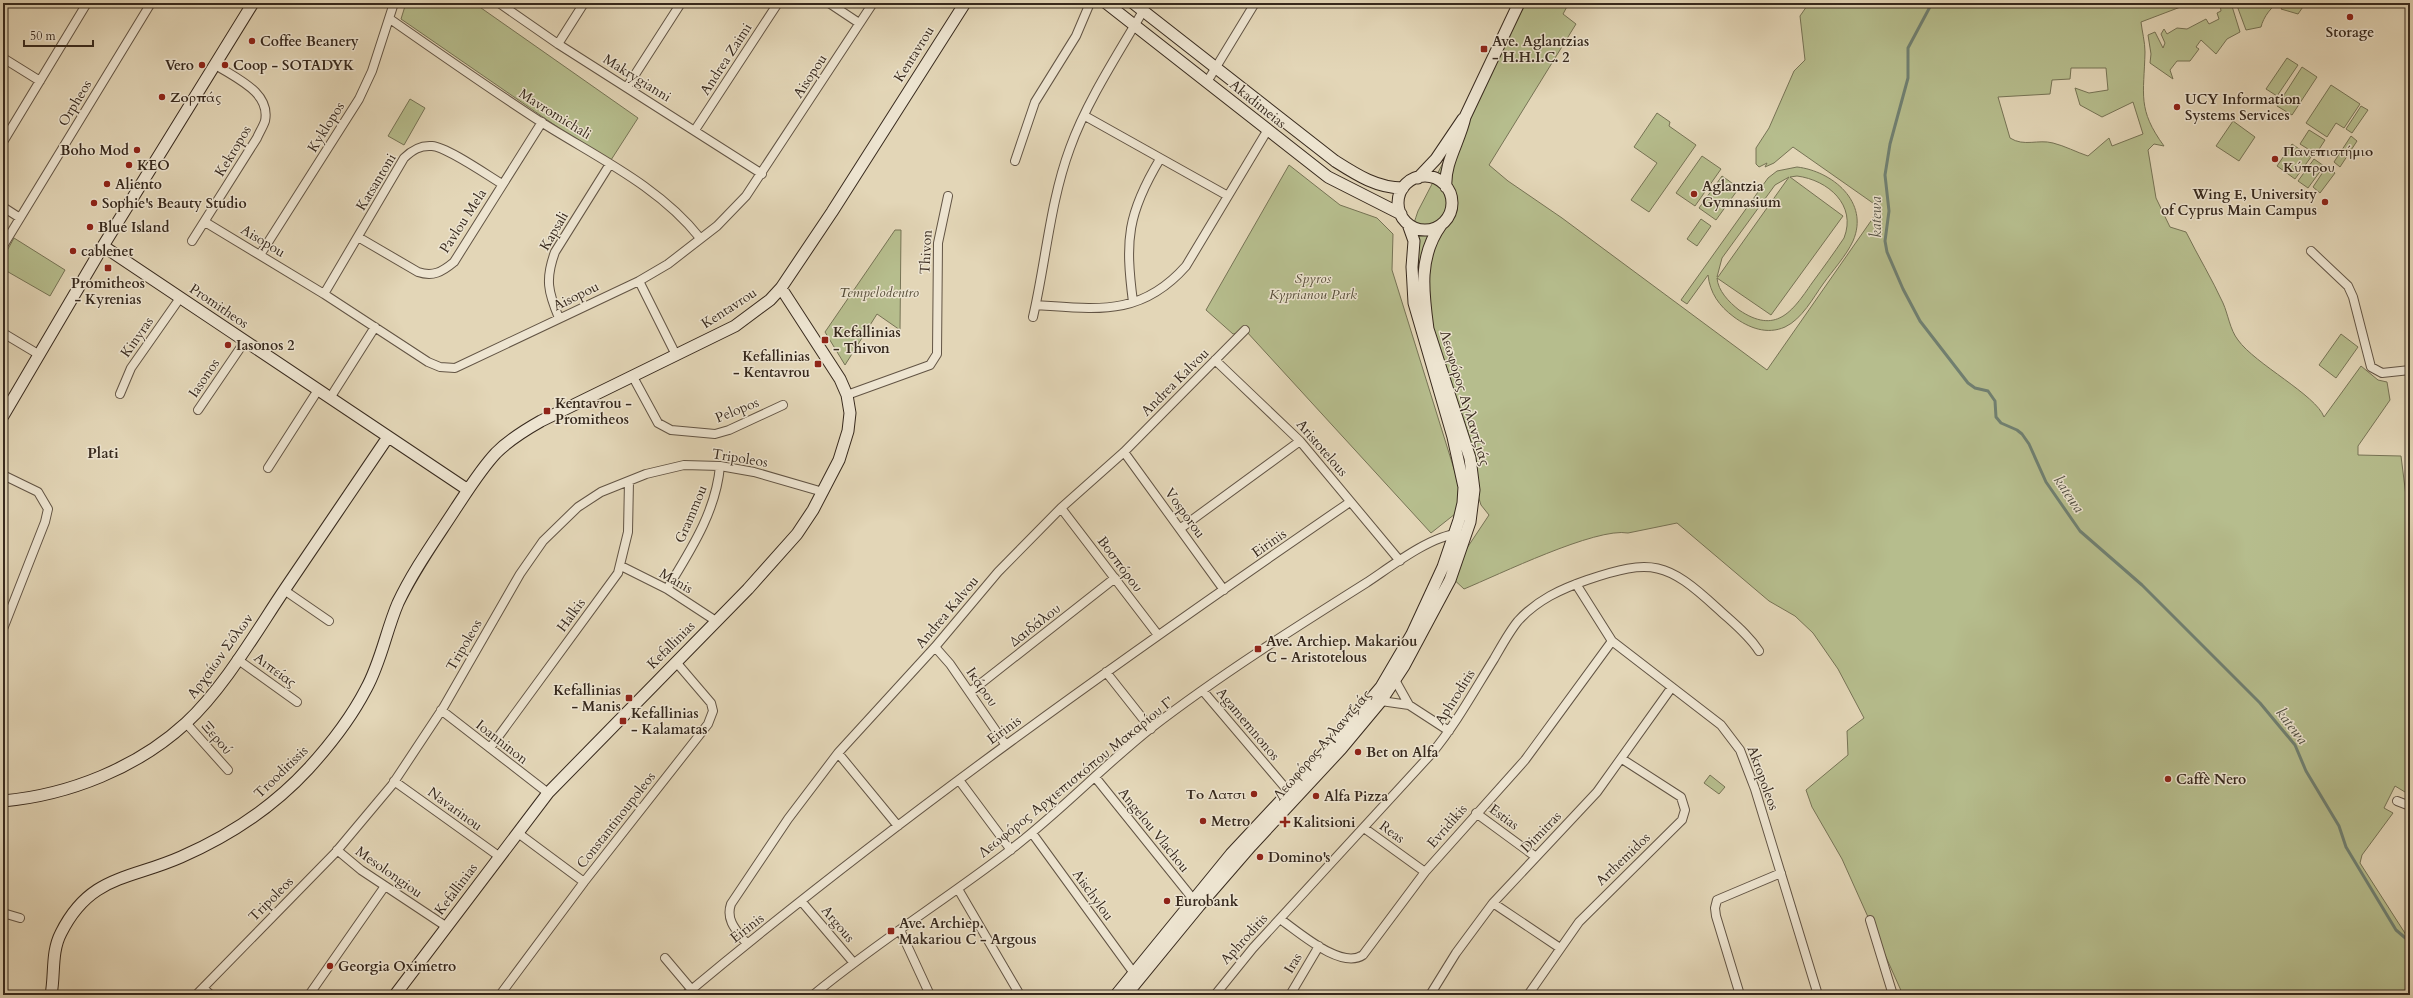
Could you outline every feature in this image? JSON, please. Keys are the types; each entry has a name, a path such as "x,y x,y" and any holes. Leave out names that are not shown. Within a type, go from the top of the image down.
{"main road":[{"path":"3,416 38,354 103,246 253,3"},
{"name":"Kentavrou","path":"468,490 496,454 525,430 735,326 781,288 964,3"},
{"name":"Akadimeias","path":"1106,3 1208,82 1267,131 1328,177 1401,214"},
{"name":"Akadimeias","path":"1133,3 1348,169 1377,184 1403,188"},
{"path":"1418,178 1431,177 1446,187 1451,196 1452,207 1448,217 1441,225 1428,230 1422,230 1408,224 1401,214 1399,200 1403,188 1418,178 1436,159 1464,117 1519,3"},
{"path":"1446,187 1446,172 1462,131 1464,117"},
{"name":"Λεωφόρος Αγλαντζιάς","path":"1116,995 1133,972 1242,841 1356,718 1381,687 1412,634 1443,566 1463,503 1464,487 1453,437 1414,303 1412,267 1414,241 1408,224"},
{"name":"Λεωφόρος Αγλαντζιάς","path":"1126,995 1214,889 1341,749 1381,701 1395,680 1447,587 1466,535 1474,490 1470,458 1428,329 1425,308 1423,277 1428,247 1441,225"},
{"name":"Promitheos","path":"103,246 468,490"},
{"name":"Kefallinias","path":"395,995 548,793 716,621 797,534 823,492 839,460 848,431 850,413 848,395 840,379 781,288"},
{"name":"Αρχαίων Σόλων","path":"3,801 71,788 91,781 152,749 186,723 206,700 237,659 388,437"},
{"name":"Trooditissis","path":"51,995 55,947 67,922 84,899 98,888 180,858 244,824 287,790 336,736 368,687 388,628 412,576 468,490"}],"street":[{"path":"3,142 87,3"},
{"name":"Orpheos","path":"3,246 151,3"},
{"name":"Kyklopos","path":"260,255 358,99 372,71 394,3"},
{"name":"Makrygianni","path":"499,3 558,44 762,174"},
{"path":"558,44 584,3"},
{"path":"627,87 681,3"},
{"name":"Andrea Zaimi","path":"695,130 778,3"},
{"path":"829,3 859,23"},
{"name":"Aisopou","path":"205,222 324,294 428,362 440,367 455,368 639,281 668,264 717,226 746,196 762,174 873,3"},
{"path":"1015,161 1035,102 1076,36 1090,3"},
{"path":"1208,82 1255,3"},
{"path":"1033,317 1058,188 1070,147 1085,116 1143,11"},
{"name":"Mavromichali","path":"390,19 542,122 610,164 672,209 700,238"},
{"path":"3,58 40,81"},
{"name":"Kekropos","path":"192,241 257,138 265,121 265,111 262,100 255,91 216,65"},
{"path":"1085,116 1228,196"},
{"name":"Pavlou Mela","path":"358,237 418,272 427,275 437,274 454,262 542,122"},
{"path":"1036,305 1100,310 1120,307 1158,292 1172,282 1181,271 1267,131"},
{"name":"Katsantoni","path":"324,294 404,158 421,147 439,148 502,184"},
{"path":"1133,302 1128,255 1130,228 1144,188 1160,159"},
{"name":"Kapsali","path":"559,318 548,289 551,262 555,252 610,164"},
{"name":"Thivon","path":"848,395 930,365 934,360 937,354 938,242 948,196"},
{"path":"3,207 20,218"},
{"path":"2311,251 2348,286 2353,297 2370,367 2382,373 2410,370"},
{"path":"639,281 676,356"},
{"name":"Kinyras","path":"120,394 131,368 180,298"},
{"path":"330,398 375,327"},
{"name":"Andrea Kalvou","path":"747,944 730,920 728,914 730,904 788,819 838,753 935,646 998,572 1061,508 1124,452 1246,330"},
{"path":"3,333 38,354"},
{"name":"Iasonos","path":"198,410 245,341"},
{"name":"Aristotelous","path":"1215,360 1300,441 1400,561"},
{"name":"Pelopos","path":"633,377 658,423 671,430 715,434 729,430 783,405"},
{"path":"268,468 318,390"},
{"path":"1181,528 1300,441"},
{"name":"Vosporou","path":"1124,452 1181,528 1224,590"},
{"name":"Tripoleos","path":"196,995 337,850 394,781 441,710 520,574 543,541 578,507 601,492 646,474 684,465 720,466 788,480 823,492"},
{"name":"Grammou","path":"667,589 701,531 718,482 720,466"},
{"path":"3,475 38,492 48,509 45,522 3,629"},
{"name":"Halkis","path":"490,748 621,566 628,532 629,481"},
{"name":"Eirinis","path":"688,992 747,944 1005,744 1350,502"},
{"name":"Βοσπόρου","path":"1061,508 1158,636"},
{"name":"Λεωφόρος Αρχιεπισκόπου Μακαρίου Γ'","path":"814,995 853,962 958,889 1032,833 1094,777 1151,729 1203,691 1272,643 1400,561 1432,543 1454,534 1466,535"},
{"name":"Manis","path":"621,566 667,589 716,621"},
{"name":"Aphroditis","path":"1215,995 1280,919 1364,828 1449,731 1517,622 1542,600 1576,584 1631,567 1653,567 1668,571 1689,582 1749,637 1759,651"},
{"name":"Δαιδάλου","path":"970,692 1115,578"},
{"name":"Akropoleos","path":"1576,584 1612,641 1721,725 1740,750 1781,874 1818,995"},
{"path":"284,590 329,621"},
{"name":"Evridikis","path":"1280,919 1319,946 1347,960 1356,959 1363,955 1425,872 1476,813 1525,760 1612,641"},
{"name":"Ικάρου","path":"935,646 970,692 1005,744"},
{"name":"Αιπείας","path":"237,659 297,702"},
{"name":"Constantinoupoleos","path":"500,995 584,882 712,717 711,703 676,662"},
{"path":"1106,672 1151,729"},
{"path":"1395,680 1409,705"},
{"name":"Dimitras","path":"1430,995 1456,953 1493,902 1593,796 1622,759 1672,687"},
{"name":"Agamemnonos","path":"1203,691 1288,791"},
{"path":"1381,701 1409,705 1449,731"},
{"name":"Ioanninon","path":"441,710 548,793"},
{"name":"Ξερού","path":"186,723 228,770"},
{"path":"838,753 898,826"},
{"name":"Arthemidos","path":"1528,995 1579,922 1652,848 1676,827 1685,814 1685,805 1680,797 1622,759"},
{"name":"Angelou Vlachou","path":"1094,777 1193,899"},
{"path":"960,780 1010,850"},
{"name":"Navarinou","path":"394,781 500,857"},
{"path":"2397,801 2410,806"},
{"name":"Estias","path":"1476,813 1536,857"},
{"name":"Reas","path":"1364,828 1425,872"},
{"path":"518,833 584,882"},
{"name":"Aischylou","path":"1032,833 1133,972"},
{"name":"Mesolongiou","path":"337,850 361,870 447,927"},
{"path":"1740,995 1716,916 1715,908 1717,900 1781,874"},
{"path":"309,995 385,886"},
{"path":"958,889 1020,995"},
{"name":"Argous","path":"802,902 853,962"},
{"path":"1493,902 1560,948"},
{"path":"3,913 20,918"},
{"path":"1870,920 1893,995"},
{"path":"900,930 930,995"},
{"name":"Iras","path":"1290,995 1319,946"},
{"path":"665,958 688,992"},
{"path":"202,988 211,995"}],"green space":[{"path":"406,3 474,3 638,118 611,160 572,137 401,19"},
{"path":"1526,3 1569,3 1563,14 1576,24 1489,165 1508,181 1562,218 1767,370 1880,208 1793,147 1774,163 1765,167 1767,163 1759,167 1756,164 1756,148 1769,128 1794,71 1805,60 1800,16 1809,3 2191,3 2141,22 2145,48 2144,101 2150,122 2155,133 2164,146 2154,144 2148,150 2156,198 2170,227 2186,232 2219,294 2233,332 2238,340 2257,359 2310,399 2319,408 2324,417 2361,366 2378,380 2387,382 2390,400 2358,446 2358,455 2401,456 2410,528 2410,795 2395,786 2384,808 2393,813 2362,855 2360,863 2410,941 2410,995 1903,995 1842,859 1812,807 1806,790 1848,755 1847,731 1864,718 1838,669 1813,633 1795,616 1769,601 1677,523 1628,533 1613,533 1571,544 1464,589 1449,575 1489,515 1481,505 1414,291 1408,251 1411,233 1418,211","holes":["2071,68 2106,68 2108,90 2089,93 2075,88 2080,105 2102,117 2133,102 2143,134 2112,146 2109,138 2088,156 2053,143 2021,142 2010,138 1998,97 2050,94 2052,80 2070,79"]},
{"path":"2231,3 2240,32 2227,39 2216,54 2201,40 2196,47 2199,49 2190,61 2177,61 2170,70 2173,79 2150,63 2151,54 2148,35 2155,32 2163,48 2165,43 2161,34 2164,29 2167,34 2177,28 2187,29 2206,19 2209,24 2219,19 2217,13 2221,11 2220,4"},
{"path":"2236,3 2281,3 2274,6 2268,12 2261,27 2246,30"},
{"path":"2285,3 2305,4 2298,14 2281,9"},
{"path":"2287,58 2298,65 2277,96 2266,89"},
{"path":"2302,67 2317,77 2292,115 2277,106"},
{"path":"2331,85 2360,104 2344,128 2336,123 2327,137 2306,123"},
{"path":"410,99 425,108 404,145 388,136"},
{"path":"2361,106 2368,110 2352,133 2346,129"},
{"path":"1657,113 1670,122 1669,126 1696,145 1649,212 1631,200 1657,163 1634,147"},
{"path":"2233,121 2255,137 2239,161 2216,146"},
{"path":"2309,130 2325,140 2316,154 2300,144"},
{"path":"2351,136 2357,141 2340,167 2334,162"},
{"path":"2292,144 2311,157 2295,179 2277,166"},
{"path":"1702,156 1721,169 1695,206 1676,193"},
{"path":"2314,159 2324,166 2308,188 2298,181"},
{"name":"Spyros Kyprianou Park","path":"1289,165 1340,205 1377,218 1393,234 1392,270 1459,485 1460,510 1431,533 1246,331 1233,334 1206,310"},
{"path":"2327,166 2335,173 2320,193 2313,187"},
{"path":"1797,167 1823,175 1835,182 1844,191 1852,202 1856,214 1857,227 1850,247 1807,308 1797,319 1785,327 1765,330 1752,327 1734,317 1720,304 1713,293 1708,275 1687,304 1681,300 1768,178 1777,171","holes":["1797,176 1808,178 1819,183 1837,196 1843,205 1846,215 1847,226 1844,238 1805,294 1790,311 1782,317 1773,320 1763,320 1752,317 1739,310 1731,303 1719,287 1717,278 1771,315 1843,216 1790,177","1789,177 1718,277 1717,277 1722,258 1775,185"]},
{"path":"1722,176 1739,188 1716,220 1699,208"},
{"path":"1701,219 1711,226 1697,246 1687,239"},
{"name":"Tempelodentro","path":"895,230 901,230 900,330 877,314 845,365 825,332"},
{"path":"14,238 65,270 50,296 3,269 3,258"},
{"path":"2341,334 2358,347 2336,378 2319,365"},
{"path":"1710,775 1725,787 1719,794 1704,783"}],"waterway":[{"name":"katewa","path":"1932,3 1908,48 1908,78 1890,144 1885,175 1889,211 1885,241 1887,252 1903,289 1920,321 1968,383 1975,388 1988,391 1995,401 1996,417 2001,423 2017,430 2022,434 2029,444 2046,482 2080,531 2142,585 2260,703 2295,745 2306,771 2339,826 2346,847 2396,930 2410,942"}],"place":[{"name":"Storage","path":"2350,17"},
{"name":"Coffee Beanery","path":"252,41"},
{"name":"Ave. Aglantzias - H.H.I.C. 2","path":"1484,49"},
{"name":"Vero","path":"202,65"},
{"name":"Coop - SOTADYK","path":"225,65"},
{"name":"Ζορπάς","path":"162,97"},
{"name":"UCY Information Systems Services","path":"2177,107"},
{"name":"Boho Mod","path":"137,150"},
{"name":"Πανεπιστήμιο Κύπρου","path":"2275,159"},
{"name":"KEO","path":"129,165"},
{"name":"Aliento","path":"107,184"},
{"name":"Aglantzia Gymnasium","path":"1694,194"},
{"name":"Wing Ε, University of Cyprus Main Campus","path":"2325,202"},
{"name":"Sophie's Beauty Studio","path":"94,203"},
{"name":"Blue Island","path":"90,227"},
{"name":"cablenet","path":"73,251"},
{"name":"Promitheos - Kyrenias","path":"108,268"},
{"name":"Kefallinias - Thivon","path":"825,340"},
{"name":"Iasonos 2","path":"228,345"},
{"name":"Kefallinias - Kentavrou","path":"818,364"},
{"name":"Kentavrou - Promitheos","path":"547,411"},
{"name":"Ave. Archiep. Makariou C - Aristotelous","path":"1258,649"},
{"name":"Kefallinias - Manis","path":"629,698"},
{"name":"Kefallinias - Kalamatas","path":"623,721"},
{"name":"Bet on Alfa","path":"1358,752"},
{"name":"Caffè Nero","path":"2168,779"},
{"name":"Το Λατσι","path":"1254,794"},
{"name":"Alfa Pizza","path":"1316,796"},
{"name":"Metro","path":"1203,821"},
{"name":"Kalitsioni","path":"1285,822"},
{"name":"Domino's","path":"1260,857"},
{"name":"Eurobank","path":"1167,901"},
{"name":"Ave. Archiep. Makariou C - Argous","path":"891,931"},
{"name":"Georgia Oximetro","path":"330,966"}],"district":[{"name":"Plati","path":"103,453"}]}
